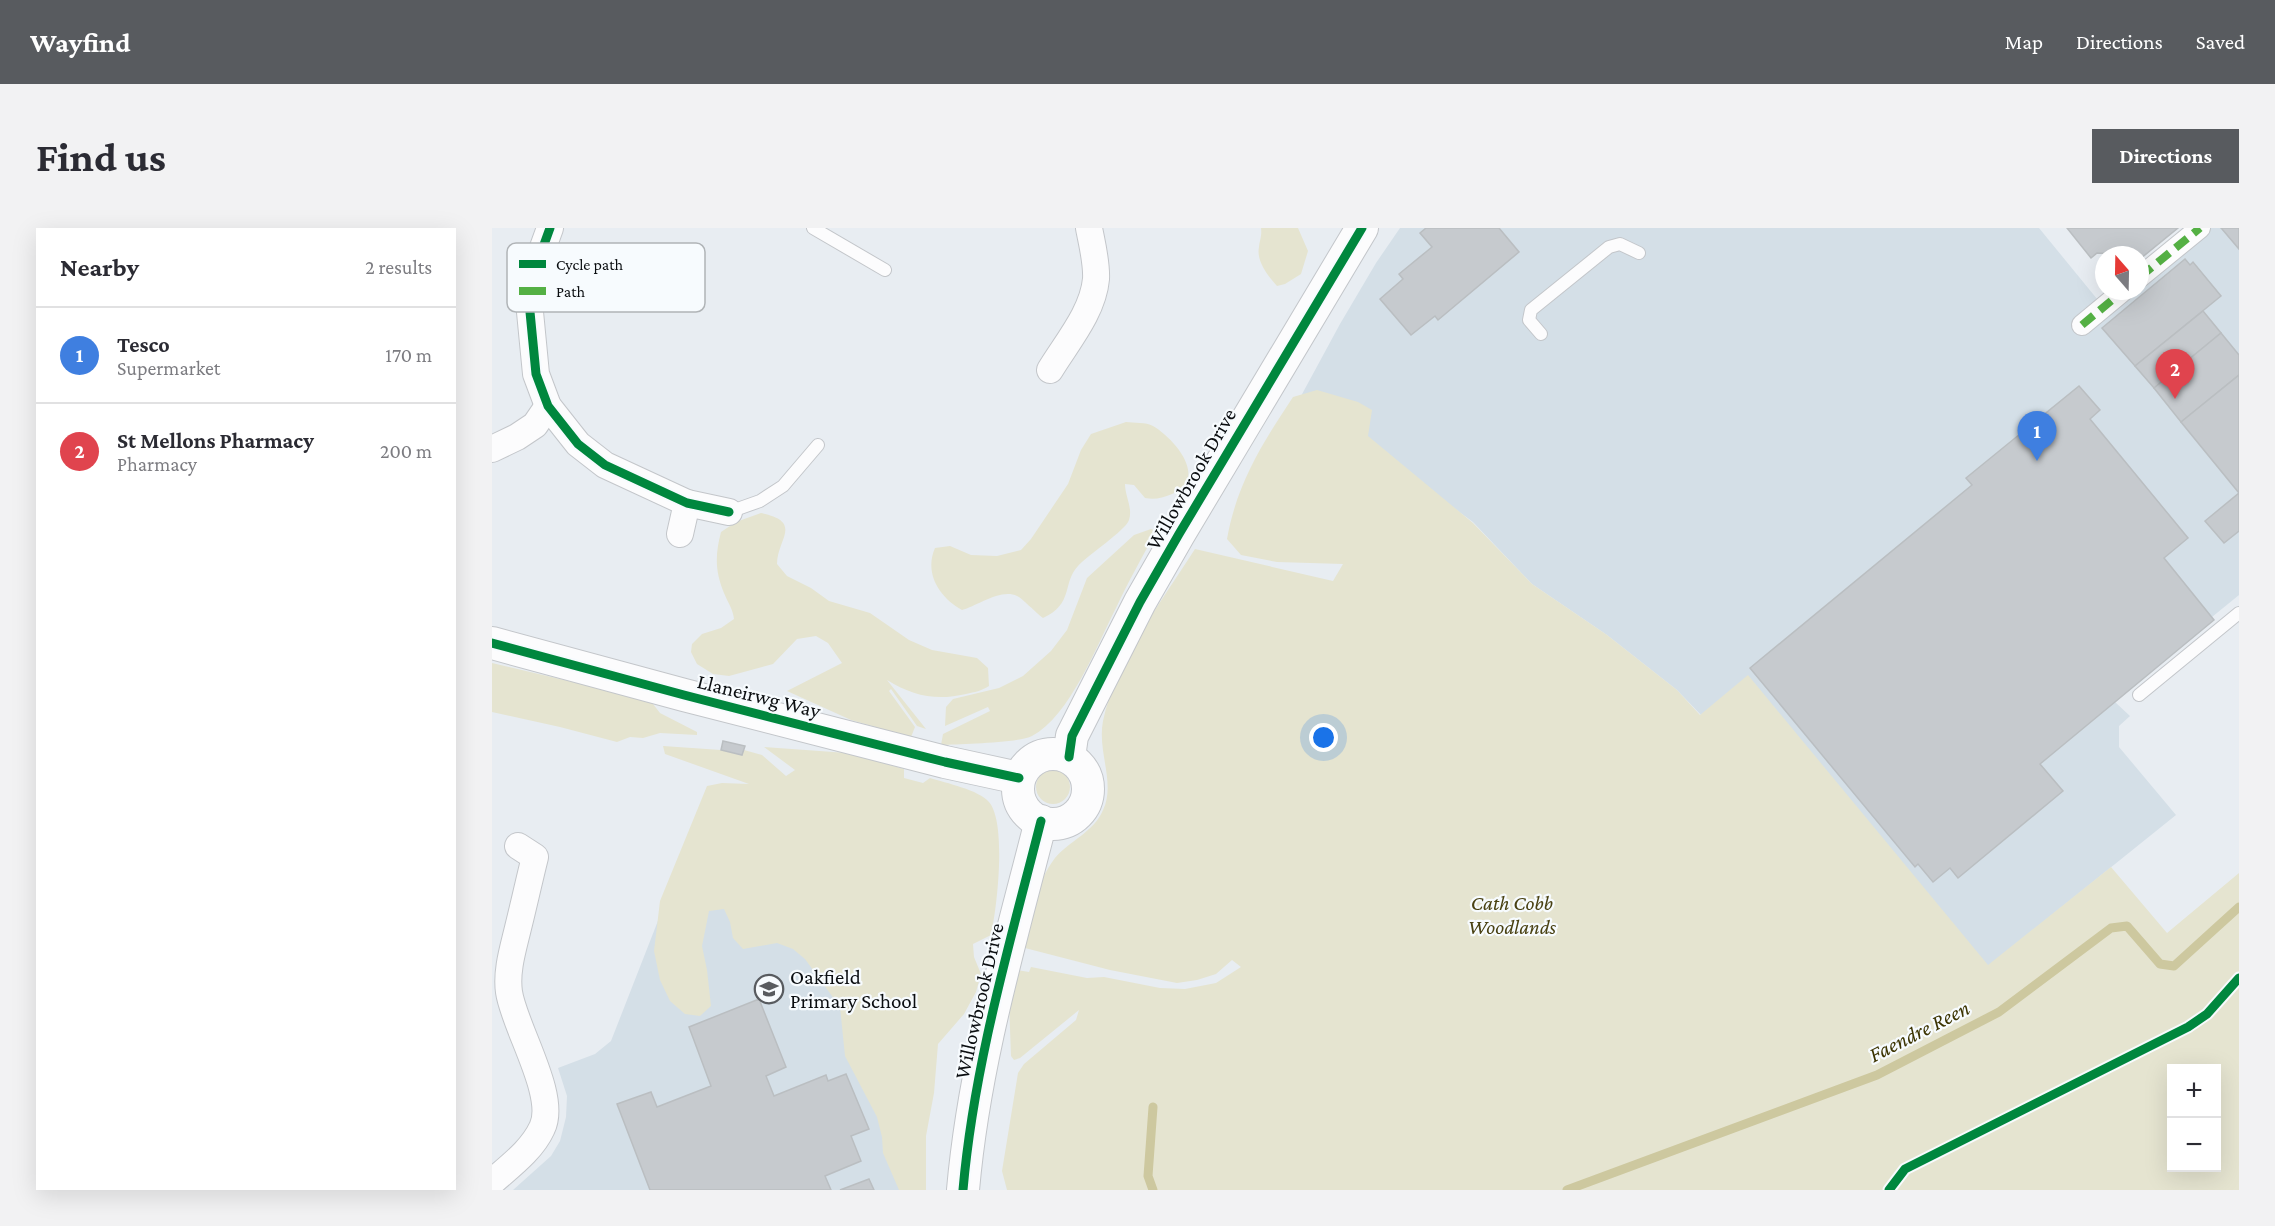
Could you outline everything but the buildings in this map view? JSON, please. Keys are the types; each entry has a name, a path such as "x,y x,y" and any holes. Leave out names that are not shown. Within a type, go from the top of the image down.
{"street":[{"path":"545,243 550,228"},
{"path":"1050,370 1084,316 1090,301 1096,279 1089,228"},
{"path":"2149,270 2200,228"},
{"name":"Willowbrook Drive","path":"1069,757 1072,736 1140,602 1355,230"},
{"path":"2082,325 2112,300"},
{"path":"530,312 536,374 548,406 578,444 605,465 687,503 729,512"},
{"path":"492,449 536,425 548,406"},
{"path":"680,534 687,503"},
{"name":"Llaneirwg Way","path":"492,643 714,703 945,762 1019,778"},
{"path":"1053,753 1069,757 1079,764 1088,778 1089,791 1086,803 1077,815 1065,822 1049,824 1026,813 1018,793 1019,778 1025,766 1037,757 1053,753"},
{"name":"Willowbrook Drive","path":"963,1190 966,1149 988,1026 1041,821"},
{"path":"492,1182 534,1142 544,1126 546,1106 537,1073 512,1009 508,990 509,969 535,857 518,846"}],"lane":[{"path":"813,228 885,270"},
{"path":"1541,334 1529,320 1531,310 1609,246 1620,244 1639,253"},
{"path":"729,512 760,501 783,486 818,445"},
{"path":"2139,695 2239,613"}],"shaded area":[{"path":"1400,228 2039,228 2095,296 2095,300 2102,305 2108,300 2149,300 2149,266 2195,228 2239,228 2239,595 2212,617 2214,620 2115,702 2130,716 2119,726 2119,747 2176,815 1988,966 1701,715 1677,690 1607,635 1532,584 1473,522 1301,396 1376,263"},
{"name":"Oakfield Primary School","path":"706,798 870,876 922,1190 513,1190 551,1156 560,1141 566,1117 567,1096 558,1068 595,1054 611,1041"}],"green space":[{"path":"1261,228 1298,228 1308,251 1301,274 1277,286 1259,258"},
{"name":"Cath Cobb Woodlands","path":"1317,390 1358,402 1372,410 1368,436 1473,523 1532,584 1607,635 1677,690 1700,715 1748,675 1988,965 2111,867 2167,933 2239,873 2239,1190 1007,1190 1002,1171 1018,1073 1024,1064 1076,1020 1079,1010 1020,1058 1014,1060 1011,1056 1009,1001 1017,970 1029,972 1031,967 1087,978 1104,977 1160,988 1185,989 1216,983 1241,967 1232,960 1216,974 1177,983 1110,970 1025,948 1035,901 1048,868 1061,852 1094,824 1103,810 1108,789 1102,744 1103,721 1118,676 1141,632 1195,549 1333,581 1343,564 1277,562 1241,555 1227,539 1231,519 1244,482 1271,431 1293,397"},
{"path":"1126,422 1143,423 1162,432 1185,459 1188,479 1183,487 1172,494 1152,499 1145,498 1134,485 1125,484 1130,511 1129,520 1114,536 1078,566 1070,579 1063,600 1053,612 1043,618 1019,597 1011,594 997,596 962,610 940,591 931,566 935,548 950,546 971,555 997,556 1021,550 1068,484 1081,450 1091,434"},
{"path":"761,513 782,521 785,526 777,564 787,576 811,588 829,601 870,613 909,640 932,650 977,658 988,668 989,686 966,694 935,697 906,690 887,680 926,729 917,726 891,689 889,691 915,727 911,737 851,720 787,691 842,663 828,643 816,636 797,639 773,664 729,676 713,674 697,664 691,652 692,644 702,634 721,628 734,619 721,585 718,570 717,556 721,532 736,522"},
{"path":"1151,529 1156,531 1081,678 1058,713 1046,726 1032,736 1015,740 941,745 943,734 990,711 988,707 945,726 946,707 953,699 999,688 1023,676 1051,651 1067,630 1087,578 1134,535"},
{"path":"492,663 632,696 653,704 660,713 697,732 697,735 660,733 643,738 630,737 617,742 492,712"},
{"path":"663,746 721,750 742,755 744,750 762,755 786,776 795,770 764,747 847,753 904,769 904,778 923,783 930,778 970,790 989,802 998,828 999,846 998,887 991,935 973,944 974,957 981,974 976,992 964,1014 938,1044 934,1093 926,1136 926,1190 899,1190 883,1153 877,1117 845,1056 840,1007 805,959 793,949 777,943 743,949 733,938 730,922 724,909 709,911 702,946 711,1006 700,1016 685,1014 670,1001 660,980 654,951 660,901 707,786 722,783 749,784 665,754"},
{"path":"1053,770 1065,775 1070,787 1065,799 1053,804 1041,799 1036,787 1041,775"}],"waterway":[{"name":"Faendre Reen","path":"1567,1190 1877,1075 1999,1012 2111,928 2127,926 2160,964 2174,966 2239,907"},
{"name":"Faendre Reen","path":"1153,1107 1148,1176 1153,1190"}],"marked path":[{"path":"2149,270 2200,228"},
{"path":"2082,325 2112,300"}],"cycle path":[{"path":"545,243 550,228"},
{"path":"1069,757 1072,736 1140,602 1362,228"},
{"path":"530,312 536,374 548,406 578,444 605,465 687,503 729,512"},
{"path":"492,643 945,762 1019,778"},
{"path":"963,1190 975,1096 984,1050 1041,821"},
{"path":"1889,1190 1905,1169 2188,1027 2207,1014 2239,978"}],"place":[{"name":"St Mellons Pharmacy","path":"2175,399"},
{"name":"Tesco","path":"2037,461"},
{"name":"Oakfield Primary School","path":"769,989"}]}
